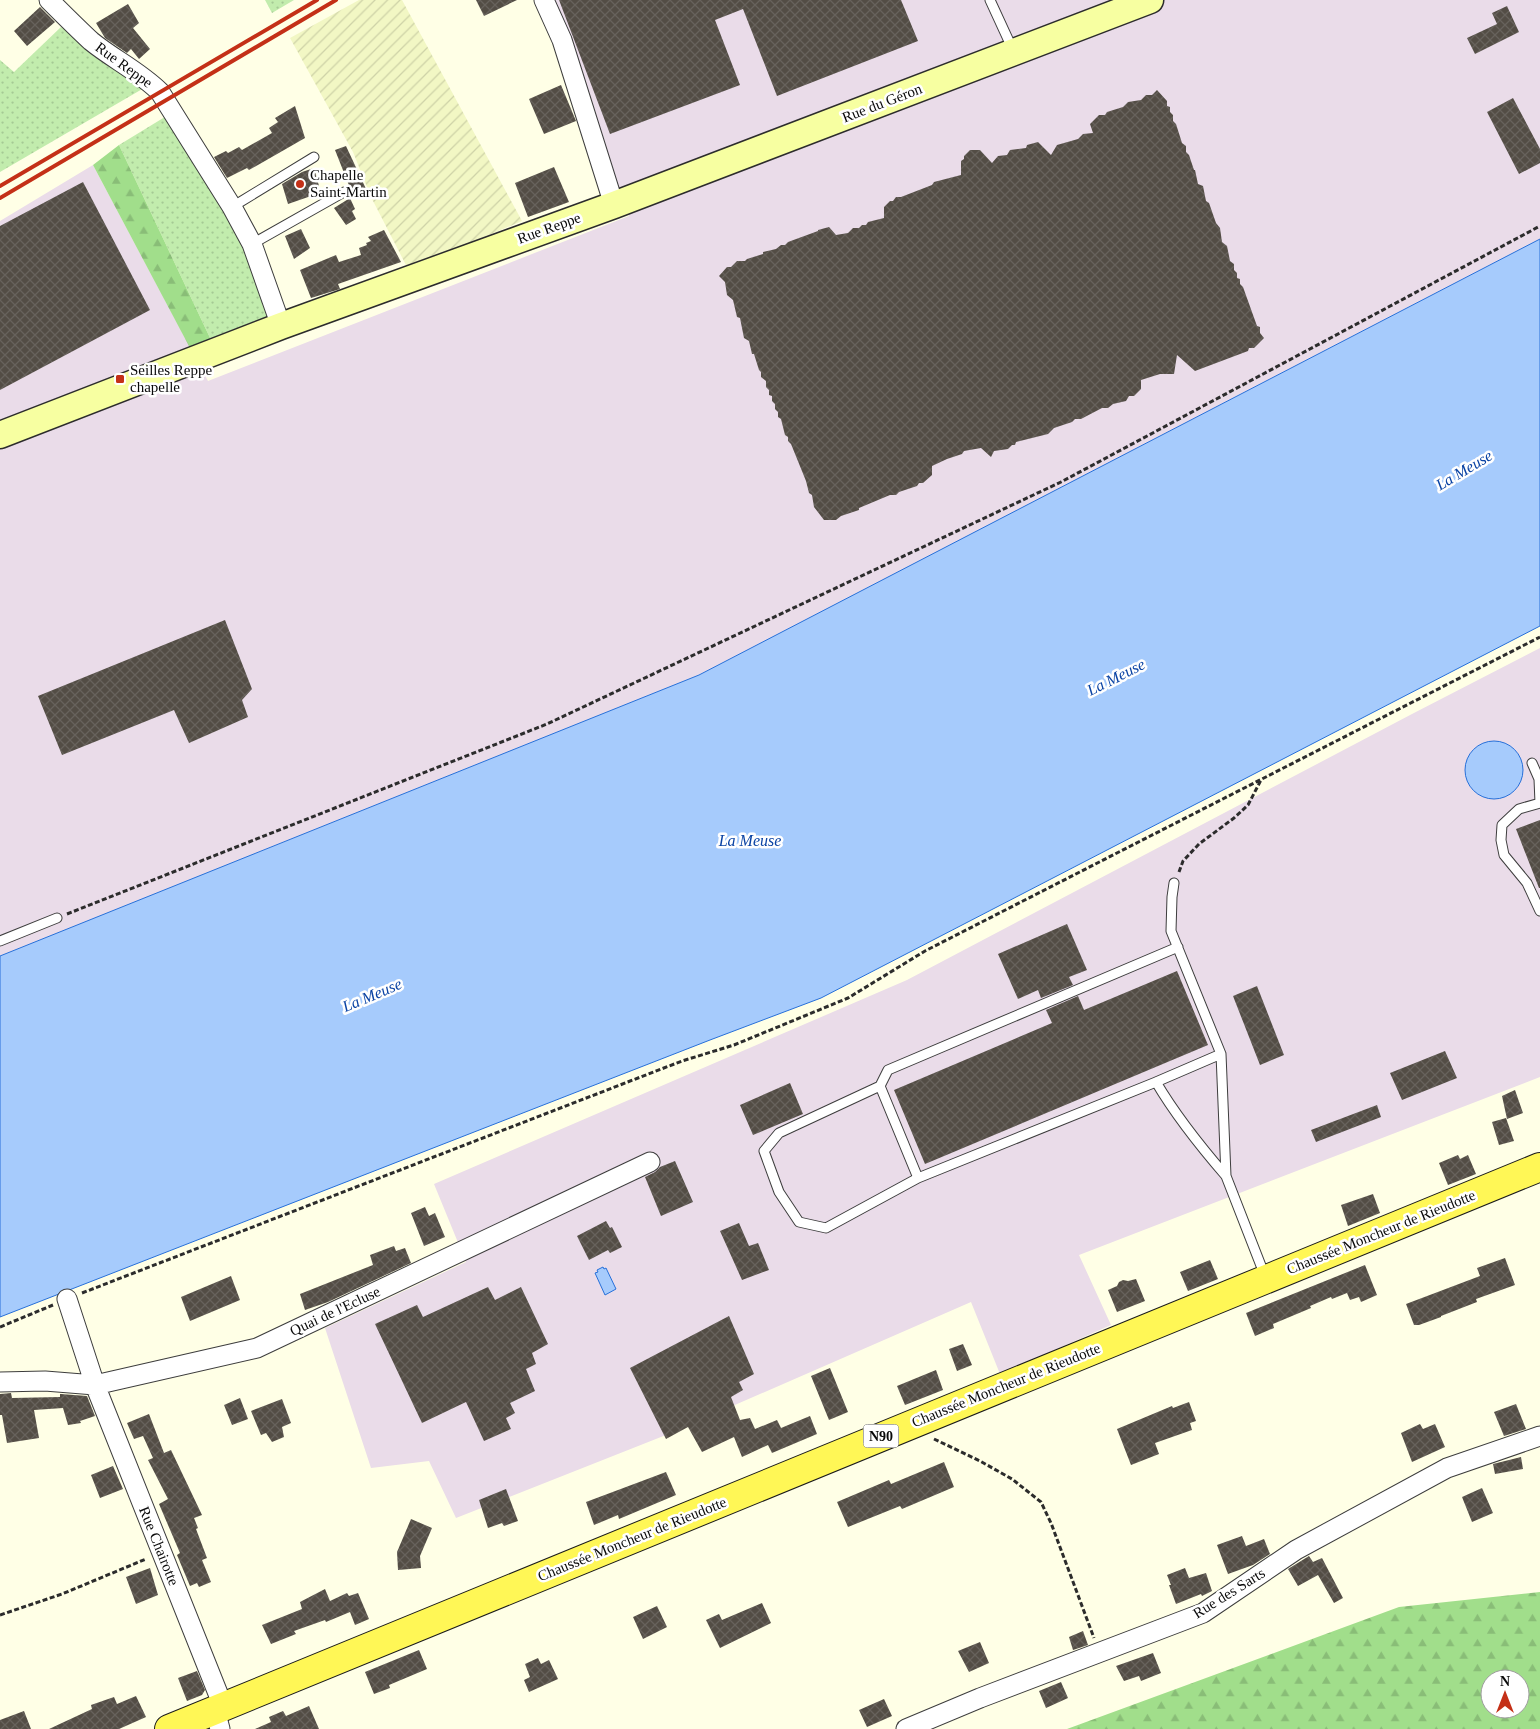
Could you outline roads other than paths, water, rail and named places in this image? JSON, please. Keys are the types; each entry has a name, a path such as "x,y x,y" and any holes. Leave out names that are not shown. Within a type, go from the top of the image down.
{"main road":[{"name":"Rue du Géron","path":"614,205 1150,0"},
{"name":"Rue Reppe","path":"0,435 281,326 614,205"},
{"name":"Chaussée Moncheur de Rieudotte","path":"220,1715 906,1426 1540,1167"},
{"name":"N90","path":"169,1729 220,1715"}],"street":[{"name":"Rue Reppe","path":"50,0 91,41 160,92 232,207 252,244 281,326"},
{"path":"544,0 562,40 614,205"},
{"name":"Quai de l'Ecluse","path":"0,1382 46,1381 95,1385 257,1348 650,1162"},
{"name":"Rue Chairotte","path":"67,1299 95,1385 162,1553 220,1715"},
{"name":"Rue des Sarts","path":"906,1729 980,1698 1203,1613 1296,1550 1447,1468 1540,1436"}],"lane":[{"path":"990,0 1014,52"},
{"path":"232,207 314,157"},
{"path":"252,244 344,192"},
{"path":"1532,763 1538,779 1540,803 1519,809 1502,824 1500,840 1504,855 1527,883 1540,911"},
{"path":"1174,883 1171,931 1221,1054 1226,1176 1266,1278"},
{"path":"0,941 57,918"},
{"path":"1178,947 888,1070 880,1086 779,1133 764,1151 779,1192 799,1222 826,1228 918,1178 1221,1054"},
{"path":"1156,1082 1170,1106 1195,1140 1226,1176"},
{"path":"880,1086 918,1178"}],"water":[{"name":"La Meuse","path":"1540,239 1540,626 821,998 0,1317 0,956 699,675"},
{"path":"1488,741 1500,741 1515,749 1523,764 1523,776 1515,791 1500,799 1488,799 1473,791 1465,776 1465,764 1473,749"},
{"path":"603,1267 604,1269 606,1268 616,1289 605,1295 595,1273"}],"railway":[{"path":"0,186 317,0"},
{"path":"0,198 336,0"}],"place":[{"name":"Chapelle Saint-Martin","path":"300,184"},
{"name":"Seilles Reppe chapelle","path":"120,379"}]}
